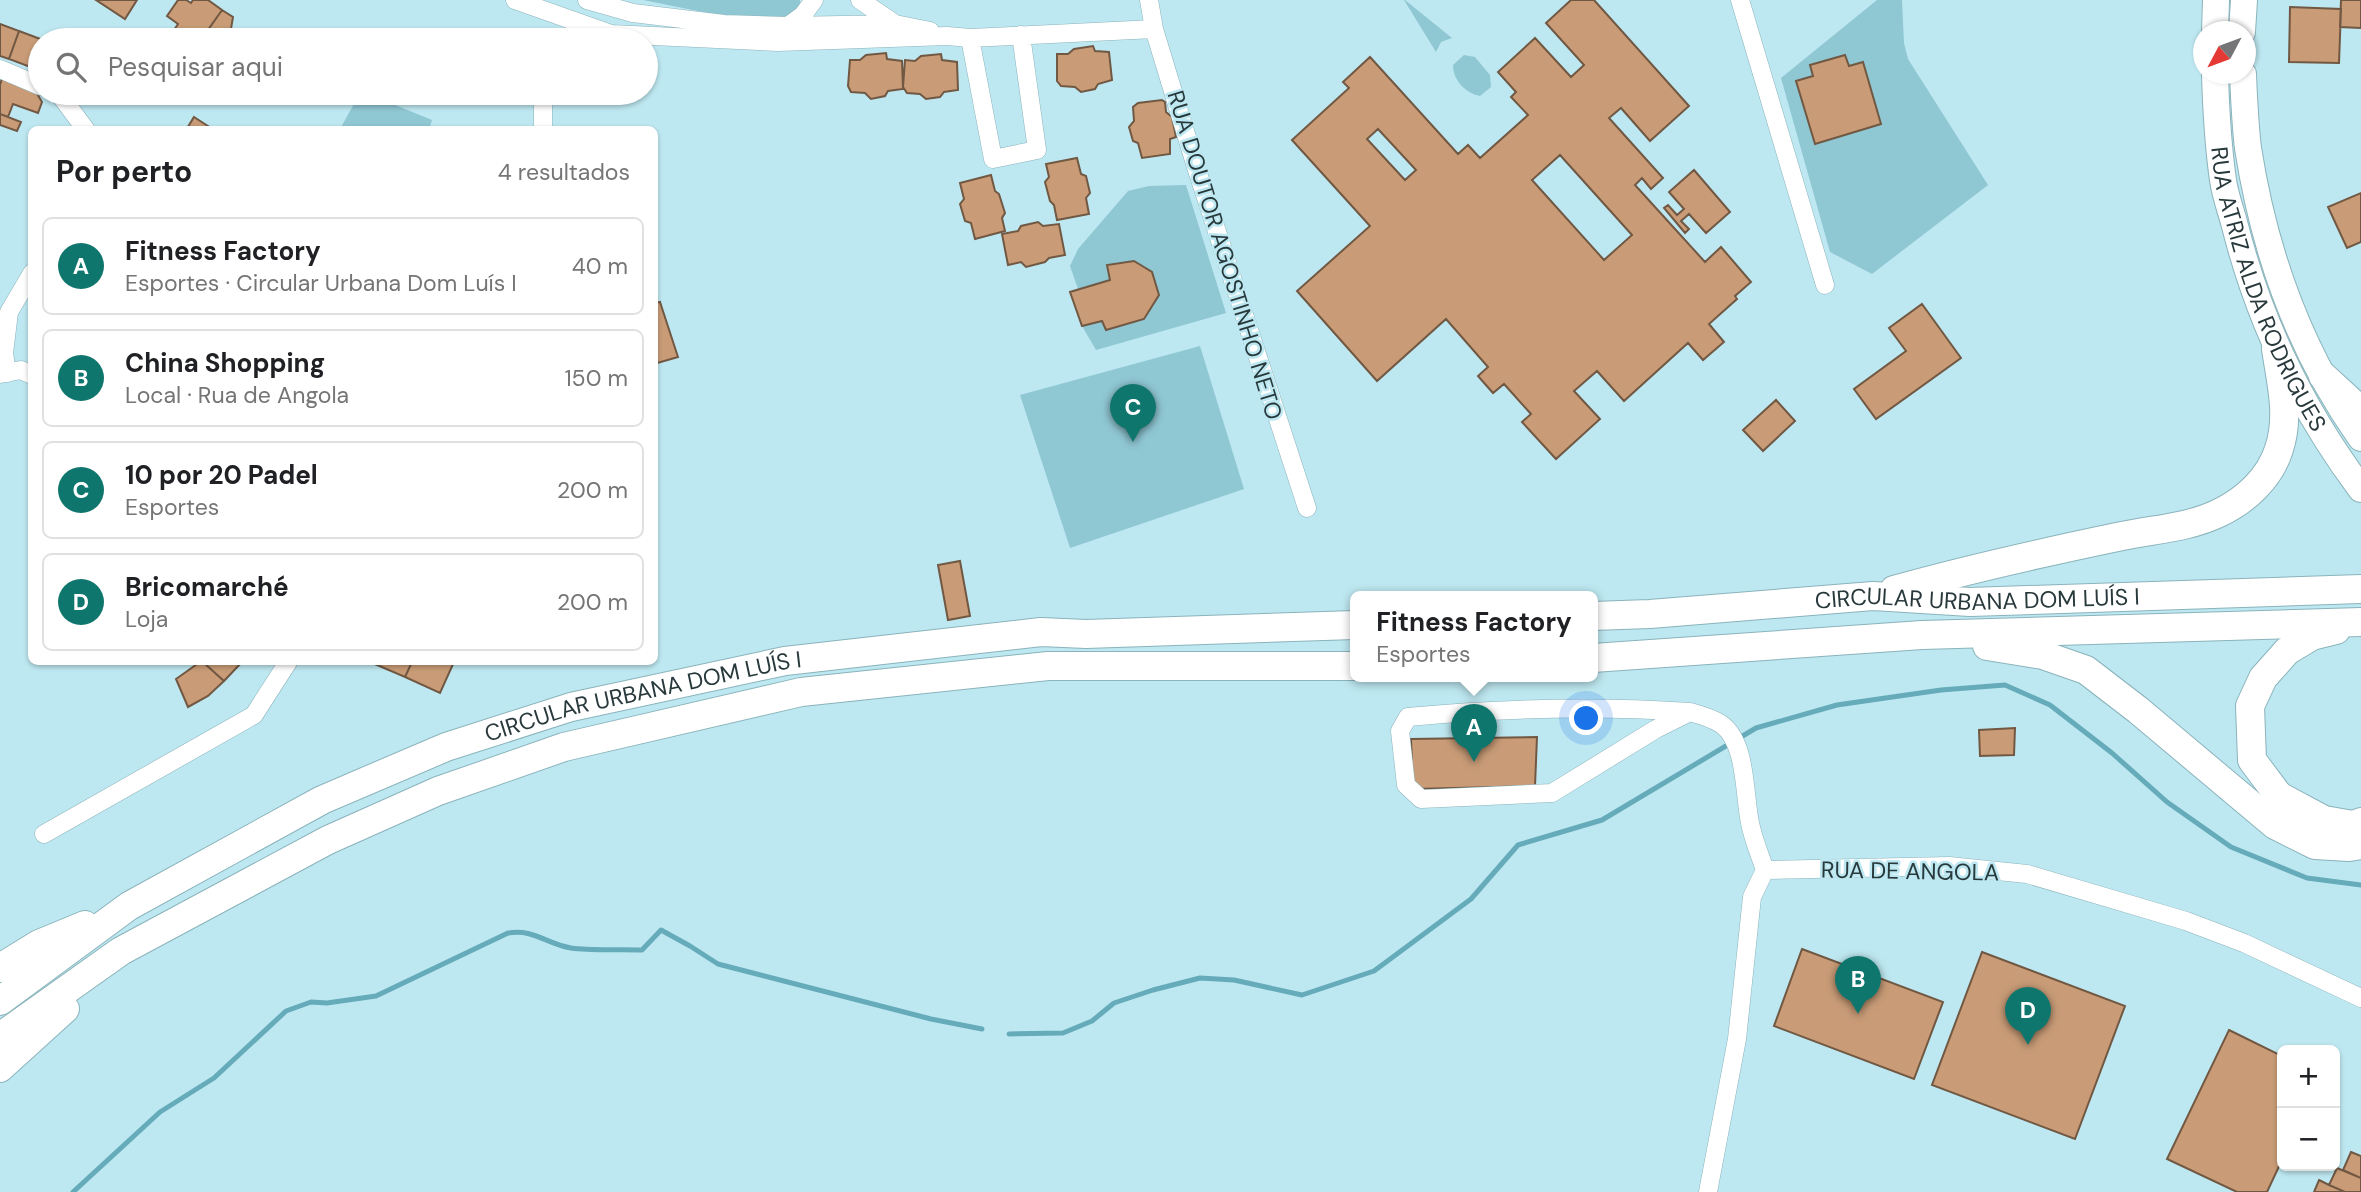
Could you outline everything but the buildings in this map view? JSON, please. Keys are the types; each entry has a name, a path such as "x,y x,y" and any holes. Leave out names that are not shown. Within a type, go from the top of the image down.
{"highway":[{"path":"1874,596 1968,570 2124,536 2184,527 2219,513 2250,495 2279,451 2286,419 2276,349"},
{"path":"2323,376 2361,411"},
{"name":"CIRCULAR URBANA DOM LUÍS I","path":"1598,616 1874,596 1969,602 2361,589"},
{"path":"2361,623 2312,636 2287,651 2263,678 2250,706 2252,760 2279,796 2324,820 2353,825 2361,822"},
{"name":"CIRCULAR URBANA DOM LUÍS I","path":"1598,658 1922,635 2361,623"},
{"name":"CIRCULAR URBANA DOM LUÍS I","path":"0,1001 129,906 322,800 446,747 571,708 785,661 1028,634 1350,625"},
{"path":"1922,635 2043,655 2085,670 2138,710 2274,825 2315,845 2361,845"},
{"name":"CIRCULAR URBANA DOM LUÍS I","path":"0,1037 121,951 328,840 438,791 564,747 788,695 1048,666 1350,666"},
{"path":"0,968 39,944 129,906"},
{"path":"0,1068 94,984 121,951"}],"main road":[{"path":"2215,21 2216,0"},
{"path":"2243,21 2244,0"},
{"name":"RUA ATRIZ ALDA RODRIGUES","path":"2215,84 2223,182 2244,261 2276,349 2335,454 2361,489"},
{"name":"RUA ATRIZ ALDA RODRIGUES","path":"2244,84 2248,145 2258,204 2273,260 2293,314 2323,376 2361,438"}],"street":[{"path":"515,0 594,28"},
{"path":"587,0 633,13 724,24 895,24 917,27 947,37"},
{"path":"788,26 803,15 814,0"},
{"path":"860,0 895,24"},
{"name":"RUA DOUTOR AGOSTINHO NETO","path":"1149,0 1154,29 1307,508"},
{"path":"1740,0 1825,285"},
{"path":"658,36 778,42 970,38 1154,29"},
{"path":"970,38 993,159 1037,150 1021,35"},
{"path":"0,70 28,81"},
{"path":"67,105 83,126"},
{"path":"542,126 543,105"},
{"path":"28,280 9,312 3,373 21,370 28,373"},
{"path":"44,834 254,715 286,665"},
{"path":"1690,712 1552,793 1421,799 1406,785 1400,731 1408,717 1480,711 1583,708 1690,712 1724,726 1732,738 1746,784 1750,822 1765,870 1752,897 1737,1039 1707,1192"},
{"path":"1617,709 1633,719 1633,730 1626,748"},
{"name":"RUA DE ANGOLA","path":"1765,870 1949,866 2027,874 2186,921 2244,943 2361,998"}],"shaded area":[{"path":"643,0 800,0 800,4 790,16 768,25"},
{"path":"1404,0 1452,38 1441,42 1436,52"},
{"path":"1877,0 1902,0 1904,43 1908,59 1988,185 1872,274 1830,252 1781,78"},
{"path":"1464,55 1475,57 1490,75 1491,87 1480,96 1465,89 1455,76 1453,65"},
{"path":"353,105 395,105 432,120 430,126 342,126"},
{"path":"1186,185 1226,313 1096,350 1082,326 1102,321 1106,330 1144,319 1159,295 1134,261 1107,265 1110,280 1078,289 1070,266 1078,249 1128,191 1149,186"},
{"path":"1200,346 1244,489 1070,548 1020,395"}],"waterway":[{"path":"1009,1034 1063,1033 1092,1021 1114,1003 1200,978 1234,980 1302,995 1374,971 1471,899 1518,845 1602,820 1756,728 1837,705 1941,690 2005,685 2050,705 2112,753 2167,802 2231,847 2307,878 2361,885"},
{"path":"73,1192 160,1112 214,1078 286,1011 311,1002 327,1003 376,996 508,933 526,933 571,948 642,950 661,930 718,964 931,1019 982,1029"}],"place":[{"name":"10 por 20 Padel","path":"1133,442"},
{"name":"Fitness Factory","path":"1474,762"},
{"name":"China Shopping","path":"1858,1014"},
{"name":"Bricomarché","path":"2028,1045"}]}
